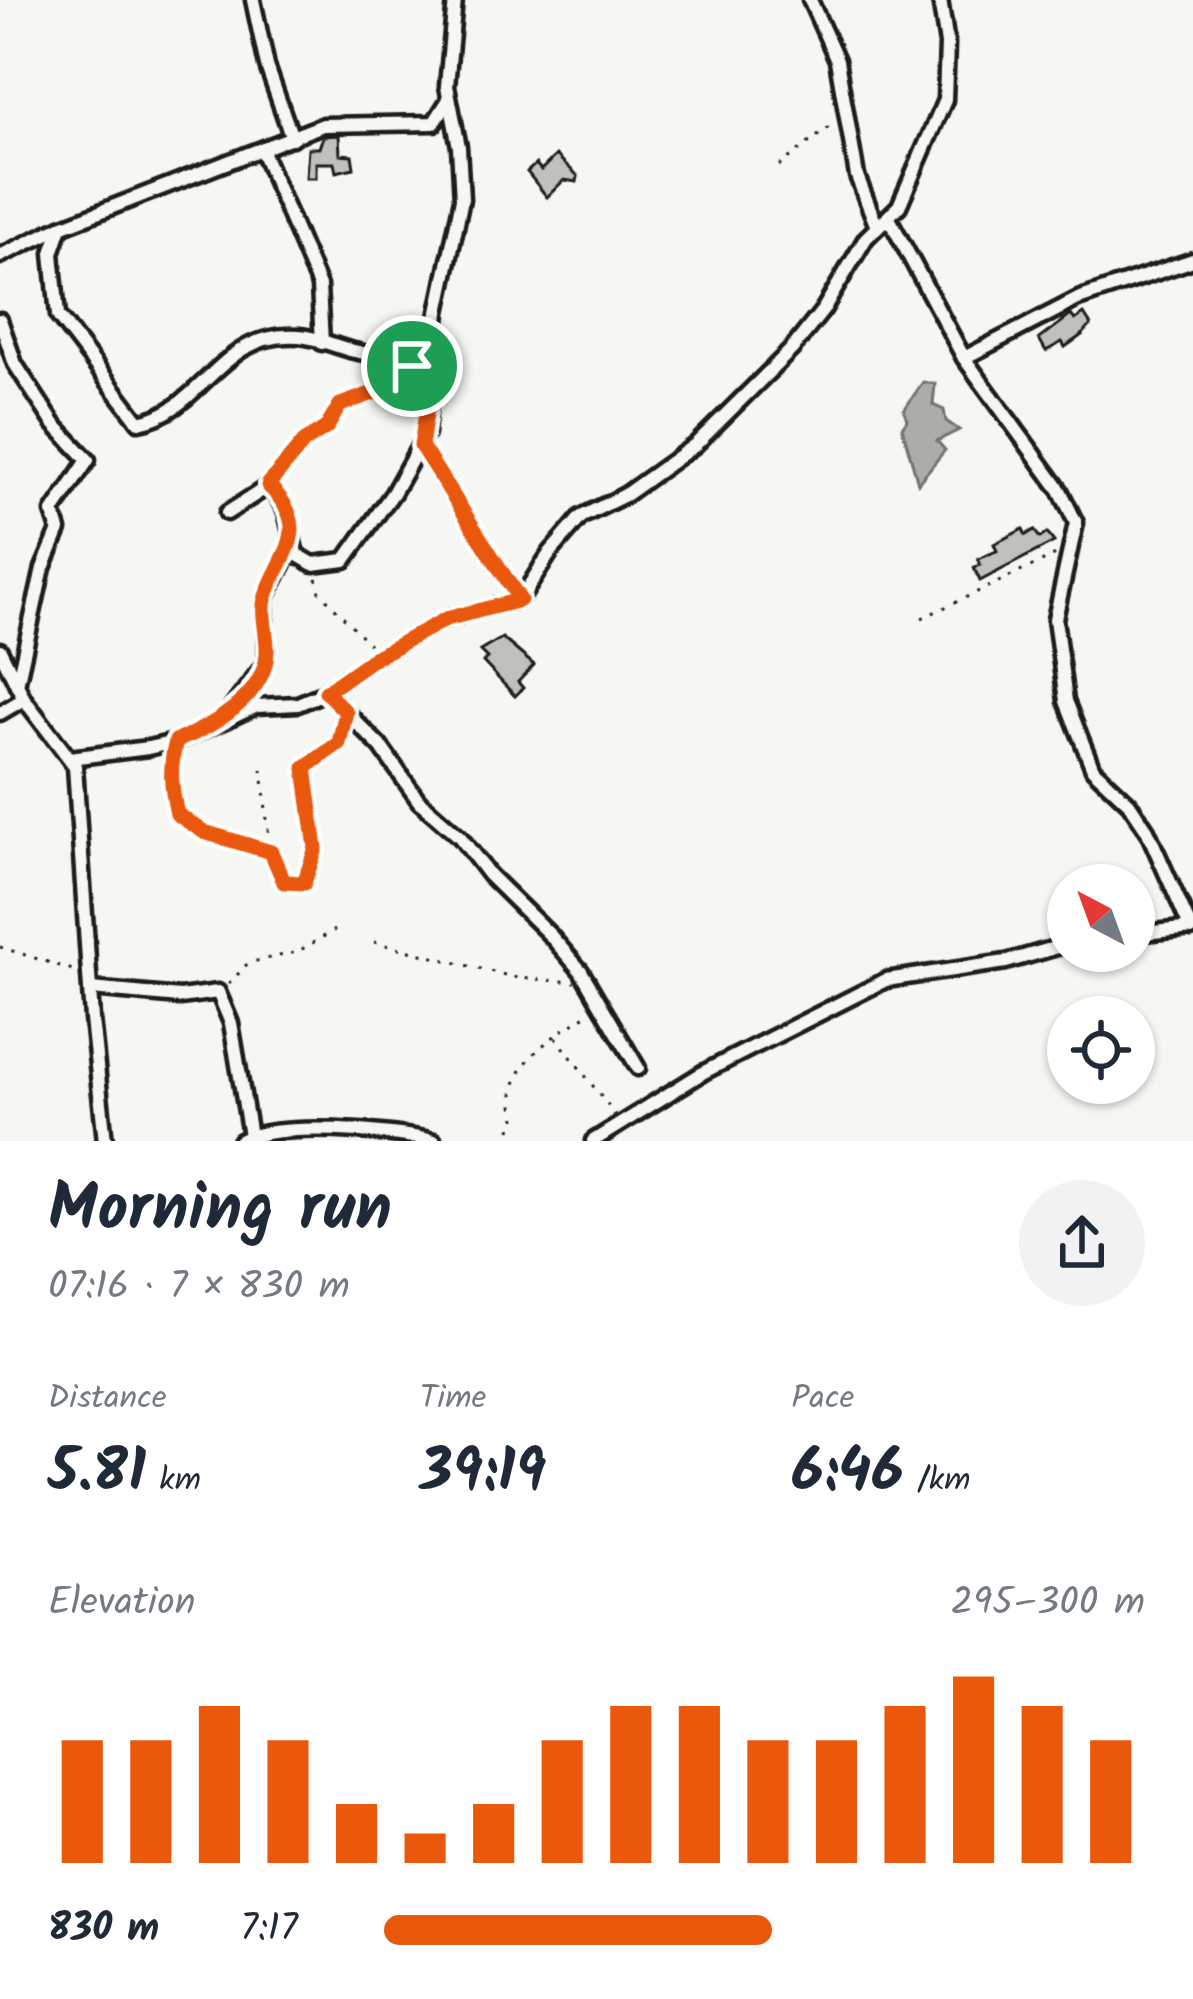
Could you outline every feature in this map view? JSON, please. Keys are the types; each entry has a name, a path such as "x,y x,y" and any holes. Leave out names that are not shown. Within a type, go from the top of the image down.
{"street":[{"path":"253,0 267,66 292,139"},
{"path":"3,251 330,124 434,122 442,117 448,100 454,0"},
{"path":"810,0 837,60 857,176 877,227"},
{"path":"70,758 176,741 257,706 298,704 446,619 520,600 550,553 581,518 625,495 695,445 792,350 877,227 890,218 916,175 925,141 943,108 947,44 940,0"},
{"path":"227,513 268,485 286,512 292,546 302,559 315,564 345,560 421,446 438,312 462,199 459,147 448,100"},
{"path":"262,151 319,286 322,343"},
{"path":"890,218 964,358 1060,490 1076,523 1055,619 1076,734 1093,769 1129,803 1147,830 1192,929 1155,932"},
{"path":"61,227 52,254 58,316 139,422 168,412 243,348 281,337 307,337 412,366 431,381"},
{"path":"964,358 1078,299 1193,260"},
{"path":"0,320 15,364 54,424 88,460 53,512 59,530 43,568 16,686"},
{"path":"421,446 520,600"},
{"path":"217,723 246,694 266,662 265,600 292,546"},
{"path":"0,650 24,700 70,758 78,786 105,1141"},
{"path":"326,692 381,748 419,801 460,837 489,875 550,935 589,985 638,1068"},
{"path":"0,713 24,700"},
{"path":"593,1141 704,1072 898,976 1006,962 1047,950"},
{"path":"91,989 180,997 214,991 221,996 231,1023 245,1138 317,1132 434,1141"}],"path":[{"path":"779,166 845,116"},
{"path":"268,485 304,442 327,427 340,405 379,391 412,366"},
{"path":"922,618 1025,573 1075,544"},
{"path":"315,564 320,592 370,646 374,658"},
{"path":"262,769 271,852 282,881 301,884 308,880 316,848 305,768 339,743 346,712"},
{"path":"176,741 170,781 177,814 204,832 271,852"},
{"path":"221,996 248,963 298,952 335,930"},
{"path":"374,942 517,978 589,985"},
{"path":"0,947 90,974"},
{"path":"506,1141 516,1118 510,1100 512,1084 554,1035 601,1005"},
{"path":"554,1035 621,1123"}],"shaded area":[{"path":"923,382 935,384 933,405 944,410 946,421 959,430 937,441 945,450 918,483 902,427 907,420 904,410"}],"building":[{"path":"339,135 340,154 352,155 354,168 336,172 334,163 316,163 316,178 306,178 308,148 319,148 323,136"},
{"path":"556,155 578,176 577,182 564,180 547,197 527,172 536,164 541,170"},
{"path":"1084,314 1091,325 1082,335 1065,347 1062,342 1046,351 1039,339 1071,315 1075,320"},
{"path":"1023,529 1026,535 1034,530 1040,538 1047,533 1054,542 980,581 974,568 980,565 978,559 997,551 994,544"},
{"path":"502,638 534,665 518,682 523,688 515,696 483,662 487,658 480,651"}],"route":[{"path":"412,366 431,381 421,446 520,600 446,619 374,658 326,692 346,712 339,743 305,768 315,862 304,883 284,882 274,868 271,852 204,832 177,814 170,781 176,741 217,723 233,709 266,662 265,600 292,546 286,512 268,485 304,442 327,427 340,405 379,391 412,366"}]}
